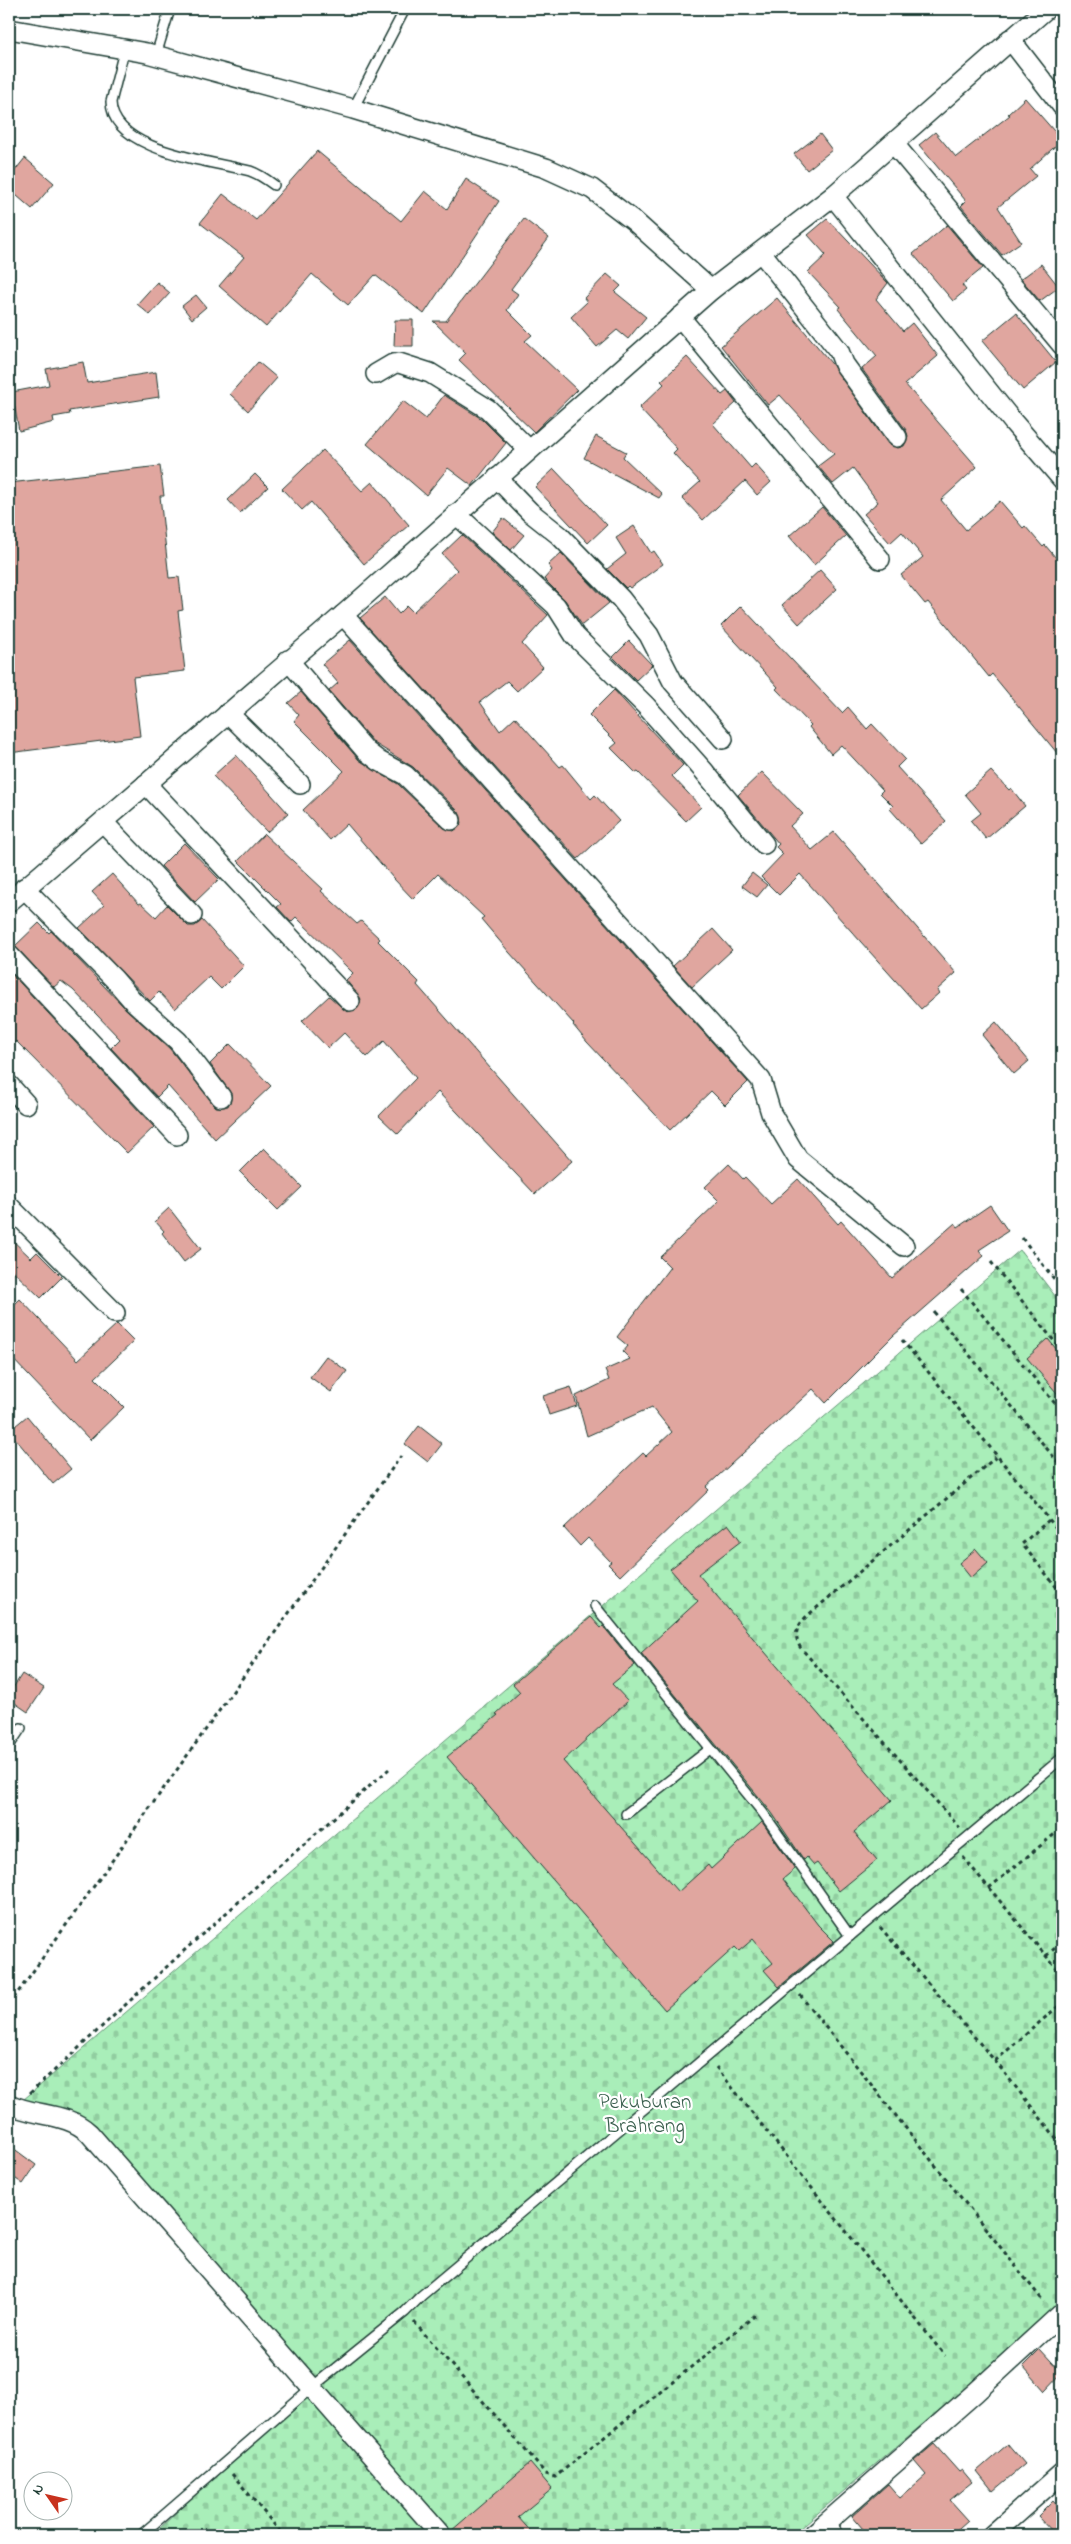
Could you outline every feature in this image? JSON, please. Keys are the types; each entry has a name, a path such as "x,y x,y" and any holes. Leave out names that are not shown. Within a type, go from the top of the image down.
{"street":[{"path":"9,902 342,615 528,449 711,290 833,196 1046,9"},
{"path":"9,29 156,55 352,109 546,168 592,189 634,221 711,290"},
{"path":"1010,39 1062,106"},
{"path":"894,144 1062,345"},
{"path":"833,196 1013,422 1062,479"},
{"path":"761,252 839,351 844,364 897,437"},
{"path":"680,317 880,559"},
{"path":"376,374 393,364 399,363 430,373 488,409 528,449"},
{"path":"497,478 530,512 559,535 621,599 649,635 672,682 724,739"},
{"path":"456,514 556,606 575,636 646,706 703,770 764,844"},
{"path":"342,615 761,1080 771,1113 798,1158 904,1246"},
{"path":"288,660 366,751 379,762 405,775 451,820"},
{"path":"228,713 300,784"},
{"path":"146,784 350,1001"},
{"path":"104,822 192,915"},
{"path":"24,888 114,979 133,1001 178,1041 221,1097"},
{"path":"9,955 177,1136"},
{"path":"9,1085 26,1104"},
{"path":"9,1206 115,1313"},
{"path":"11,2108 65,2119 81,2126 441,2535"},
{"path":"823,2532 1062,2313"},
{"path":"992,2535 1062,2473"}],"lane":[{"path":"156,55 170,9"},
{"path":"352,109 405,9"},
{"path":"1055,9 1062,17"},
{"path":"125,48 111,102 111,111 120,126 153,146 251,171 274,185"},
{"path":"594,1606 763,1813 850,1936"},
{"path":"9,1746 21,1728"},
{"path":"626,1814 710,1749"},
{"path":"141,2535 311,2388 405,2312 421,2296 1062,1758"}],"path":[{"path":"1022,1238 1062,1289"},
{"path":"991,1262 1062,1351"},
{"path":"961,1289 1062,1412"},
{"path":"934,1312 1062,1467"},
{"path":"902,1340 1062,1535"},
{"path":"9,2005 401,1456"},
{"path":"967,1838 800,1647 796,1632 799,1624 807,1616 996,1456"},
{"path":"1049,1520 1022,1544 1062,1594"},
{"path":"11,2108 198,1937 390,1769"},
{"path":"988,1888 1062,1828"},
{"path":"955,1848 1062,1975"},
{"path":"872,1918 995,2061 1062,2145"},
{"path":"1046,1956 1062,1942"},
{"path":"792,1985 1044,2302"},
{"path":"995,2061 1062,2003"},
{"path":"708,2057 945,2356"},
{"path":"405,2312 546,2474 555,2477 758,2313"},
{"path":"224,2465 283,2535"}],"green space":[{"name":"Pekuburan Brahrang","path":"1020,1250 1062,1305 1062,2306 792,2535 153,2535 316,2377 99,2130 23,2100"}],"building":[{"path":"1025,98 1062,140 1030,169 1036,176 998,207 1021,242 1002,255 961,206 966,201 919,145 935,132 956,157 1010,115 1008,114"},
{"path":"820,134 832,150 807,170 794,154"},
{"path":"317,151 401,221 425,191 447,209 466,179 499,201 424,314 375,275 348,305 312,274 266,327 219,286 244,257 200,223 223,194 256,220"},
{"path":"25,158 54,183 32,209 9,189 9,178"},
{"path":"524,219 549,238 511,289 518,294 507,310 532,335 525,341 577,390 534,432 459,360 466,353 433,321 446,321"},
{"path":"827,219 888,283 876,299 903,331 912,323 938,356 905,384 977,467 941,500 966,530 1000,501 1023,528 1025,526 1062,565 1062,759 992,674 989,677 928,602 925,604 901,575 923,557 902,532 890,543 864,514 878,502 853,468 833,484 818,466 834,454 780,395 768,405 721,346 777,298 831,363 888,444 898,448 904,446 908,436 906,430 862,369 877,356 838,309 841,307 808,272 826,255 808,235"},
{"path":"947,225 983,268 962,285 966,290 953,301 913,254"},
{"path":"1041,264 1059,287 1040,301 1021,279"},
{"path":"607,274 621,286 615,292 646,317 628,339 617,330 597,347 571,317 587,302 584,298"},
{"path":"157,282 170,293 150,315 137,304"},
{"path":"196,295 206,307 192,319 182,306"},
{"path":"1016,313 1056,362 1023,390 982,341"},
{"path":"395,320 413,320 413,346 394,346"},
{"path":"687,357 722,395 727,391 736,403 713,424 751,468 755,464 771,482 757,495 745,481 703,520 682,498 700,482 673,453 677,449 639,408 664,384 661,381"},
{"path":"83,362 87,383 156,372 159,397 69,411 70,414 53,417 54,422 19,431 12,392 49,385 46,369"},
{"path":"258,362 277,378 248,411 230,394"},
{"path":"444,395 482,419 506,443 472,486 448,468 426,495 367,444 403,401 426,419"},
{"path":"596,436 626,452 623,457 662,494 659,498 584,458"},
{"path":"323,450 362,491 372,482 409,525 364,564 311,502 302,510 282,489"},
{"path":"160,466 164,496 160,496 169,578 179,577 183,610 178,611 185,671 133,677 140,736 9,753 9,483"},
{"path":"554,469 607,525 588,543 535,487"},
{"path":"255,474 268,487 240,513 228,500"},
{"path":"822,507 846,536 814,565 789,536"},
{"path":"503,518 524,535 511,550 492,532"},
{"path":"634,526 651,553 654,551 663,564 630,588 628,586 626,588 607,569 626,554 616,538"},
{"path":"462,535 548,615 522,644 543,667 517,691 507,681 480,702 500,731 515,717 560,767 563,765 591,799 595,795 619,821 578,859 360,618 385,597 399,614 407,606 413,612 457,570 442,554"},
{"path":"561,553 609,603 582,625 565,600 544,579 552,570 548,565"},
{"path":"820,570 837,589 799,624 782,605"},
{"path":"741,606 842,713 848,707 867,729 872,724 905,759 897,767 946,821 921,844 890,809 893,806 880,793 883,790 841,745 831,754 809,727 811,725 776,689 778,687 721,626"},
{"path":"350,640 748,1082 725,1105 711,1091 670,1130 587,1042 574,1024 481,919 484,917 438,874 413,899 347,824 330,840 303,810 344,771 294,721 299,715 288,703 301,692 359,760 398,784 444,828 454,831 462,823 459,812 413,767 374,743 329,691 338,683 322,664"},
{"path":"629,641 652,665 636,680 613,657"},
{"path":"614,690 683,765 672,776 701,807 686,821 638,772 636,773 611,748 617,743 589,715"},
{"path":"236,755 288,813 267,832 213,776"},
{"path":"991,771 1009,790 1011,788 1025,806 986,839 971,821 981,813 965,794"},
{"path":"762,772 803,814 790,826 812,850 834,832 956,973 937,990 939,993 921,1009 800,874 779,895 761,877 783,854 776,847 779,844 738,795"},
{"path":"264,834 323,889 321,891 357,924 361,921 380,939 378,941 419,982 417,985 572,1161 535,1194 438,1092 398,1134 379,1116 416,1078 384,1041 367,1057 344,1033 328,1048 302,1021 329,996 347,1012 357,1009 361,999 346,980 353,973 296,917 291,922 277,907 281,904 238,861"},
{"path":"184,843 219,879 195,902 161,866"},
{"path":"752,873 767,885 757,897 742,886"},
{"path":"112,874 139,904 141,903 156,917 167,905 188,926 195,926 202,920 244,966 221,989 209,977 175,1009 159,992 150,1001 79,928 104,905 92,892"},
{"path":"39,923 49,933 51,931 126,1009 170,1049 216,1107 228,1106 232,1095 210,1064 230,1044 271,1086 215,1139 168,1086 157,1097 111,1048 120,1039 73,990 61,981 54,987 15,946"},
{"path":"713,929 732,950 692,987 673,966"},
{"path":"9,971 154,1127 127,1153 16,1041 9,1048"},
{"path":"996,1022 1029,1061 1014,1074 982,1035"},
{"path":"264,1148 302,1187 278,1210 240,1172"},
{"path":"729,1164 743,1179 745,1177 771,1204 798,1179 838,1224 841,1221 892,1278 955,1223 958,1227 990,1205 1008,1231 979,1250 984,1256 893,1336 826,1403 813,1389 706,1487 709,1490 620,1576 608,1564 611,1562 588,1538 580,1546 564,1528 643,1453 646,1456 672,1432 652,1407 587,1436 576,1396 609,1380 605,1370 630,1359 623,1352 628,1346 617,1337 670,1267 660,1257 719,1201 705,1187"},
{"path":"169,1208 201,1249 184,1262 162,1233 164,1231 155,1221"},
{"path":"9,1237 31,1258 37,1252 62,1277 41,1298 9,1267"},
{"path":"20,1299 78,1360 117,1324 134,1341 95,1378 124,1407 90,1440 9,1355 9,1310"},
{"path":"1048,1339 1062,1356 1062,1399 1027,1358"},
{"path":"326,1356 347,1371 331,1392 310,1377"},
{"path":"571,1387 577,1406 549,1415 543,1396"},
{"path":"27,1416 71,1469 53,1484 9,1431"},
{"path":"419,1426 442,1444 428,1462 405,1444"},
{"path":"728,1524 741,1541 698,1574 892,1800 854,1832 877,1860 839,1891 817,1863 814,1865 807,1857 804,1860 772,1813 641,1653 698,1601 670,1569"},
{"path":"976,1549 988,1563 971,1578 959,1563"},
{"path":"591,1617 601,1628 603,1626 635,1665 612,1684 628,1701 563,1761 678,1892 708,1865 711,1869 762,1822 795,1869 783,1879 818,1925 834,1941 779,1987 764,1970 773,1963 753,1939 739,1951 735,1947 665,2010 447,1757 498,1715 496,1714 520,1692 513,1684"},
{"path":"22,1674 44,1688 28,1712 9,1699 9,1694"},
{"path":"9,2145 36,2165 23,2184 9,2174"},
{"path":"1040,2349 1062,2373 1045,2391 1023,2366"},
{"path":"934,2444 959,2472 962,2470 972,2482 950,2500 968,2520 951,2535 868,2535 852,2516 888,2484 900,2498 926,2475 914,2461"},
{"path":"1008,2444 1025,2464 993,2491 977,2471"},
{"path":"530,2463 552,2489 518,2517 534,2535 452,2535 451,2531"},
{"path":"1053,2501 1062,2511 1062,2535 1056,2535 1038,2516"}]}
